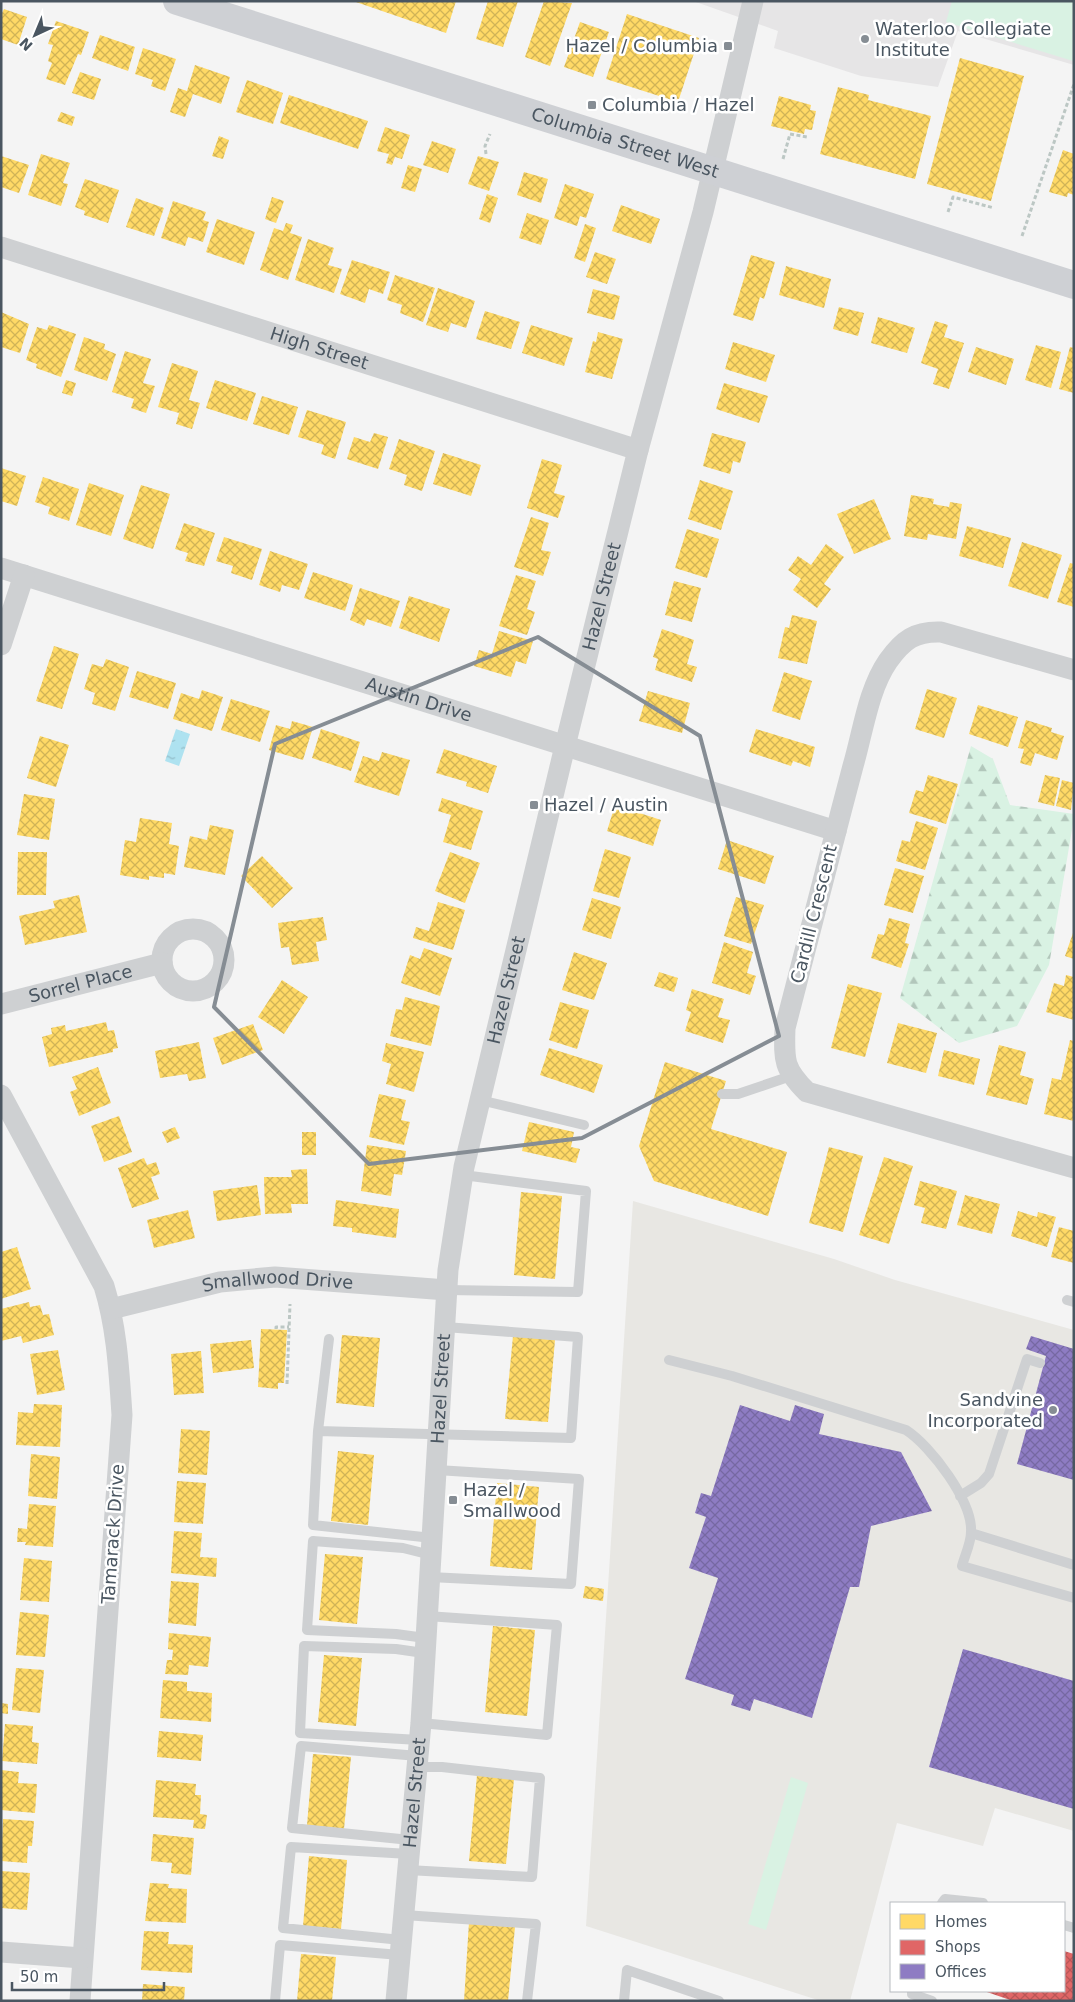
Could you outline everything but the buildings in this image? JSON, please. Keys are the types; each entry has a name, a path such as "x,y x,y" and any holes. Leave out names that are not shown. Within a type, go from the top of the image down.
{"main road":[{"name":"Columbia Street West","path":"177,1 1074,284"}],"street":[{"name":"Hazel Street","path":"396,2001 419,1746 447,1290 463,1175 564,746 638,450 712,171 752,1"},
{"name":"High Street","path":"1,247 638,450"},
{"name":"Austin Drive","path":"1,568 836,831"},
{"path":"1,645 24,576"},
{"name":"Cardill Crescent","path":"791,1076 784,1057 785,1028 875,688 886,663 901,644 922,632 941,632 1074,670"},
{"name":"Sorrel Place","path":"1,1004 162,962"},
{"path":"791,1076 806,1092 1074,1168"},
{"name":"Tamarack Drive","path":"1,1095 104,1286 111,1308 122,1415 80,2001"},
{"name":"Smallwood Drive","path":"111,1308 220,1282 275,1277 447,1290"},
{"path":"1,1952 82,1958"}],"lane":[{"path":"722,1094 738,1094 791,1076"},
{"path":"480,1100 584,1125"},
{"path":"447,1290 578,1292 586,1191 463,1175"},
{"path":"318,1431 572,1438 578,1337 446,1327"},
{"path":"328,1339 318,1431 313,1525 432,1546"},
{"path":"960,1496 980,1483 989,1474 1026,1359 1040,1363"},
{"path":"668,1360 732,1376 906,1430 916,1436 935,1458 960,1496 970,1518 971,1533 962,1566 1074,1598"},
{"path":"430,1577 570,1584 579,1479 437,1470"},
{"path":"971,1533 1074,1565"},
{"path":"425,1645 396,1634 307,1630 312,1541 403,1548 432,1546"},
{"path":"425,1645 396,1649 304,1646 300,1733 419,1746 442,1767 540,1778 532,1878 409,1855 292,1828 302,1746 419,1746 547,1735 557,1625 427,1616"},
{"path":"401,1948 283,1928 291,1847 409,1855"},
{"path":"943,1902 945,1899 974,1902"},
{"path":"404,1915 536,1924 527,2001"},
{"path":"275,2001 280,1945 401,1948"},
{"path":"624,2001 627,1970 719,2001"},
{"path":"912,1992 912,1994 932,2001"}],"path":[{"path":"1022,236 1074,84"},
{"path":"486,154 485,146 490,134"},
{"path":"783,159 790,134 807,137"},
{"path":"948,212 953,196 994,208"},
{"path":"287,1384 290,1304"},
{"path":"276,1329 276,1327 289,1327"}],"highlighted area":[{"path":"538,637 700,736 779,1036 582,1138 369,1164 214,1007 275,744"}],"shaded area":[{"name":"Waterloo Collegiate Institute","path":"693,1 1074,1 1074,65 958,31 938,87 861,76 774,48 778,31"},
{"path":"633,1201 834,1259 895,1280 1074,1330 1074,1831 995,1808 983,1846 897,1823 850,2001 821,2001 586,1926"}],"green space":[{"path":"952,1 1074,1 1073,61 946,22"},
{"path":"971,746 993,759 1010,805 1074,814 1074,818 1049,965 1017,1026 959,1043 900,998"},
{"path":"791,1777 808,1783 766,1930 748,1924"}],"water":[{"path":"176,729 190,734 179,766 165,761"}],"place":[{"name":"Waterloo Collegiate Institute","path":"865,39"},
{"name":"Hazel / Columbia","path":"728,46"},
{"name":"Columbia / Hazel","path":"592,105"},
{"name":"Hazel / Austin","path":"534,805"},
{"name":"Sandvine Incorporated","path":"1053,1410"},
{"name":"Hazel / Smallwood","path":"453,1500"}]}
